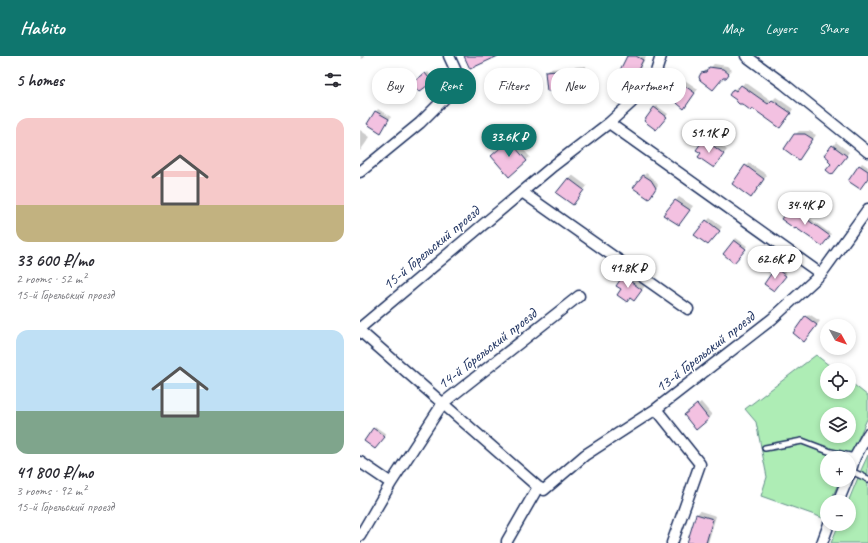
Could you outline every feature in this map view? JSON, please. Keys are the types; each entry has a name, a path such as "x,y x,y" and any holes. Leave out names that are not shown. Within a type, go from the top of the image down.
{"street":[{"path":"360,172 420,123 461,82 449,56"},
{"name":"15-й Горельский проезд","path":"360,329 553,166 610,123 631,103 655,75 661,56"},
{"path":"746,56 784,84 868,152"},
{"path":"610,123 821,274"},
{"path":"522,192 688,309"},
{"name":"13-й Горельский проезд","path":"538,487 544,490 585,455 656,409 772,319 821,274 868,209"},
{"name":"14-й Горельский проезд","path":"360,536 391,483 443,403 578,296"},
{"path":"360,329 538,487 507,543"},
{"path":"656,409 700,464 672,543"},
{"path":"856,455 868,434"},
{"path":"360,462 391,483"},
{"path":"822,543 826,531"}],"lane":[{"path":"764,448 802,441 828,451"},
{"path":"856,477 868,479"}],"green space":[{"path":"816,355 826,363 820,363 820,399 856,399 856,387 868,396 868,417 853,451 820,451 820,487 837,487 833,495 820,495 820,517 761,496 767,477 756,422 745,409"},
{"path":"868,455 868,543 831,543 836,531 856,531 856,495 851,495 854,487 856,487 856,483"}],"building":[{"path":"464,56 498,56 472,68 470,68"},
{"path":"627,56 636,56 643,60 639,68 621,68"},
{"path":"709,67 723,69 729,74 726,78 723,78 713,90 700,80 699,77 701,73 706,72"},
{"path":"545,72 551,72 551,90 547,91"},
{"path":"425,73 425,87 419,92 417,89 417,79"},
{"path":"741,85 768,104 772,100 791,113 780,128 752,108 750,110 742,104 739,104 729,95 733,89 736,91"},
{"path":"686,87 695,93 684,109 678,104 686,104"},
{"path":"654,107 667,117 656,130 644,121"},
{"path":"375,111 389,119 381,133 367,124"},
{"path":"794,134 805,134 813,139 799,160 784,149"},
{"path":"704,139 724,154 714,168 698,157 701,153 696,150"},
{"path":"509,140 527,161 509,177 491,156"},
{"path":"832,145 847,156 832,175 826,170 831,164 828,161 829,159 824,155"},
{"path":"745,165 764,179 751,198 732,184"},
{"path":"859,165 868,171 868,178 860,189 848,181"},
{"path":"643,175 651,180 656,188 649,199 633,188"},
{"path":"568,178 584,190 573,205 556,193"},
{"path":"675,200 690,210 679,225 663,215"},
{"path":"790,207 830,236 822,246 781,219"},
{"path":"706,220 720,231 708,245 694,235"},
{"path":"734,240 746,249 734,263 723,254"},
{"path":"775,268 786,276 774,291 764,284"},
{"path":"625,273 632,278 630,281 642,290 634,301 630,298 627,302 617,295 621,289 616,286"},
{"path":"805,316 817,325 804,342 793,333"},
{"path":"697,404 709,419 696,430 684,415"},
{"path":"373,428 385,437 375,449 364,441"},
{"path":"696,514 713,519 706,543 687,543"}]}
